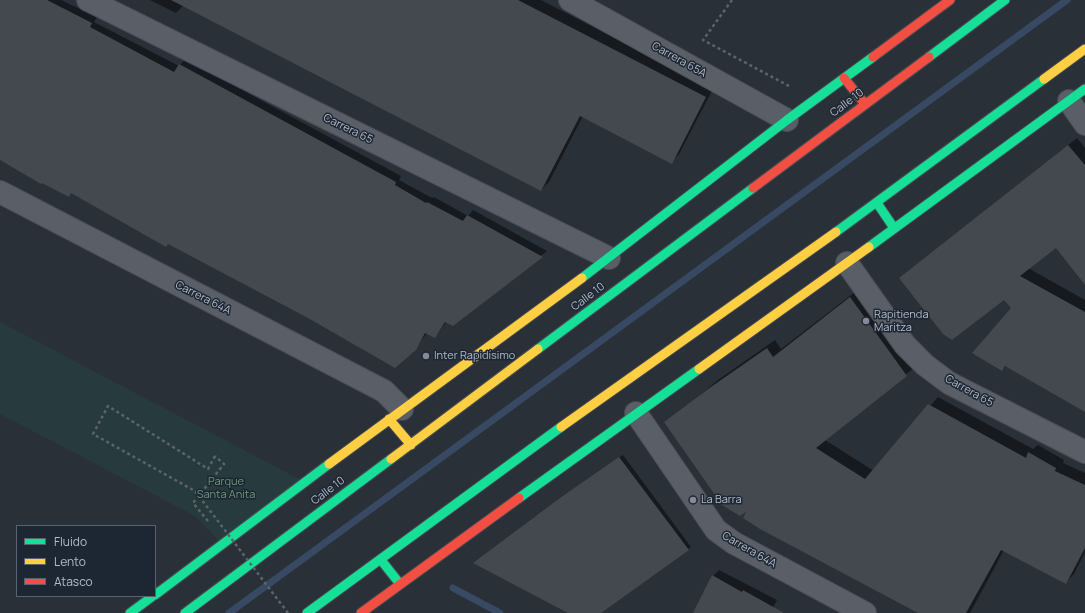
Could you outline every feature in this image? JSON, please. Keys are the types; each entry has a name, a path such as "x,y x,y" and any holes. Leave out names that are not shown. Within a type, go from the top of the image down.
{"main road":[{"name":"Calle 10","path":"156,593 395,414 609,258 787,120 950,0"},
{"name":"Calle 10","path":"185,613 1005,0"},
{"path":"307,613 616,387 877,203 1085,49"},
{"path":"844,78 865,104"},
{"path":"360,613 636,413 847,263 1077,95"},
{"path":"877,203 894,228"},
{"path":"395,414 411,445"},
{"path":"381,560 400,584"},
{"name":"Calle 10","path":"130,613 151,597"}],"street":[{"name":"Carrera 65","path":"88,0 609,258"},
{"name":"Carrera 65A","path":"570,0 787,120"},
{"path":"1077,95 1085,124"},
{"name":"Carrera 64A","path":"0,192 384,391 395,414"},
{"name":"Carrera 65","path":"847,263 905,345 925,365 949,383 1085,452"},
{"name":"Carrera 64A","path":"636,413 716,530 734,543 865,613"}],"path":[{"path":"732,0 703,40 789,86"},
{"path":"208,521 193,503 224,464 215,456 208,469 108,406 93,434 195,491 288,613"}],"green space":[{"name":"Parque Santa Anita","path":"0,322 305,482 222,544 195,516 0,414"}],"building":[{"path":"0,0 47,0 92,23 90,27 174,72 179,64 396,182 395,185 426,203 427,202 463,221 467,215 543,257 453,326 445,322 435,338 425,333 416,350 395,368 308,318 168,244 166,247 71,193 69,197 42,183 41,184 0,160"},
{"path":"171,0 518,0 706,97 672,164 580,116 541,191"},
{"path":"1068,145 1085,165 1085,285 1056,248 1020,276 1085,312 1085,412 1005,366 1002,371 972,353 1011,308 1004,300 952,340 943,334 899,278"},
{"path":"850,297 907,376 816,448 865,479 928,404 1026,458 1028,452 1056,468 1055,471 1085,485 1085,548 1066,584 1001,550 966,613 918,613 760,529 743,518 746,512 740,516 722,505 664,422 767,348 773,357"},
{"path":"619,457 689,550 601,613 568,613 473,563 560,498"},
{"path":"712,575 742,592 743,590 784,613 693,613"}],"waterway":[{"path":"229,613 1067,0"},
{"path":"453,588 500,613"}],"traffic: fast":[{"path":"929,57 1005,0"},
{"path":"582,278 787,120 873,57"},
{"path":"836,232 1044,79"},
{"path":"869,247 1085,89"},
{"path":"538,349 753,188"},
{"path":"877,203 894,228"},
{"path":"519,498 699,369"},
{"path":"307,613 561,427"},
{"path":"185,613 391,459"},
{"path":"156,594 329,464"},
{"path":"381,560 400,584"},
{"path":"130,613 152,597"}],"traffic: slow":[{"path":"1044,79 1085,49"},
{"path":"561,427 836,232"},
{"path":"699,369 869,247"},
{"path":"329,464 582,278"},
{"path":"391,459 538,349"},
{"path":"389,419 411,445"}],"traffic: jam":[{"path":"873,57 950,0"},
{"path":"753,188 929,57"},
{"path":"844,78 865,104"},
{"path":"361,613 519,498"}],"place":[{"name":"Rapitienda Maritza","path":"866,321"},
{"name":"Inter Rapidísimo","path":"426,356"},
{"name":"La Barra","path":"693,500"}]}
